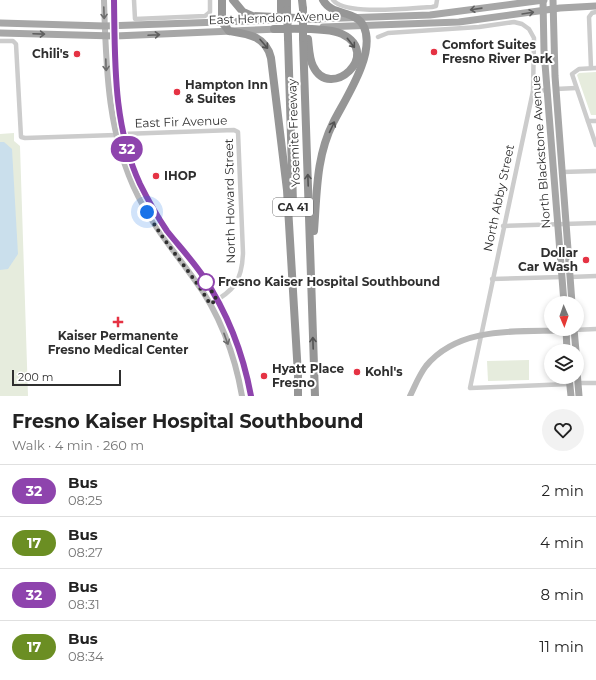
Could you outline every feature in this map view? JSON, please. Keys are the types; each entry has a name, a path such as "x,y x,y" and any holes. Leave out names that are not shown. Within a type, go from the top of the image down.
{"highway":[{"path":"222,0 222,22 229,31 251,35 260,39 267,47 271,58 286,179 298,375"},
{"path":"233,0 240,10 252,16 318,19"},
{"path":"281,0 284,11"},
{"name":"CA 41","path":"284,11 287,0"},
{"path":"302,0 305,9"},
{"path":"274,29 314,30 342,34 351,41 356,49 357,58 353,69 347,74 338,78 330,78 320,74 312,61 306,38 305,9 306,0"},
{"path":"311,275 317,185 321,158 330,130 362,66 366,44 364,26 356,18 332,10 323,0"},
{"name":"Yosemite Freeway","path":"284,11 291,153 298,396"},
{"name":"Yosemite Freeway","path":"306,38 315,396"}],"main road":[{"path":"104,0 109,96 116,135 126,168 138,197 160,234 195,279 210,304 232,355 242,396"},
{"path":"114,0 116,92 124,134 132,164 161,222 202,275 217,300 240,352 251,396"},
{"name":"East Herndon Avenue","path":"0,23 114,26 356,18 446,14 543,0"},
{"name":"North Blackstone Avenue","path":"543,0 548,10 556,89 571,296"},
{"name":"North Blackstone Avenue","path":"552,0 548,10 545,57 563,296"},
{"name":"East Herndon Avenue","path":"0,33 114,36 459,22 548,10 596,6"},
{"path":"545,57 552,87 556,89"},
{"path":"548,90 553,94 556,126 560,134"},
{"path":"109,96 113,100 119,131 124,134"},
{"path":"116,135 121,138 128,161 132,164"},
{"path":"553,154 557,161 559,170 562,172"},
{"path":"410,396 422,373 434,358 460,340 480,335 544,331"},
{"path":"570,384 570,396"},
{"path":"578,384 579,396"}],"street":[{"path":"134,0 135,20 205,16 210,12 210,0"},
{"path":"333,0 341,7 365,10 436,6 437,0"},
{"path":"596,12 590,14 594,68 579,69 574,72 572,77 596,145"},
{"name":"North Abby Street","path":"378,37 388,33 479,27 514,22 529,28 534,38 533,91 503,226 470,388 544,382"},
{"path":"0,41 15,42 19,133 21,137 116,135"},
{"path":"556,89 576,88"},
{"path":"533,91 548,90"},
{"path":"588,121 596,121"},
{"name":"East Fir Avenue","path":"124,134 234,130 238,132"},
{"name":"North Howard Street","path":"210,304 235,285 239,278 242,264 238,132"},
{"path":"562,172 596,171"},
{"path":"503,226 596,223"},
{"path":"570,277 596,276"},
{"path":"492,279 562,277"},
{"path":"584,330 596,329"},
{"path":"584,384 596,383"}],"green space":[{"path":"596,72 596,115 591,115 577,75 579,73"},
{"path":"14,133 14,141 20,146 28,396 0,396 0,134"},
{"path":"529,360 529,380 488,381 487,361"}],"water":[{"path":"0,142 4,142 12,149 18,254 8,269 0,270"}],"bus line":[{"name":"32","path":"114,0 117,100 127,148 132,164 154,211 214,293 240,352 251,396"}],"place":[{"name":"Comfort Suites Fresno River Park","path":"434,52"},
{"name":"Chili's","path":"77,54"},
{"name":"Hampton Inn & Suites","path":"177,92"},
{"name":"IHOP","path":"156,176"},
{"name":"Dollar Car Wash","path":"586,260"},
{"name":"Fresno Kaiser Hospital Southbound","path":"206,282"},
{"name":"Kaiser Permanente Fresno Medical Center","path":"118,322"},
{"name":"Kohl's","path":"357,372"},
{"name":"Hyatt Place Fresno","path":"264,376"}],"route":[{"path":"147,212 162,238 195,279 210,304 217,300 206,282"}]}
